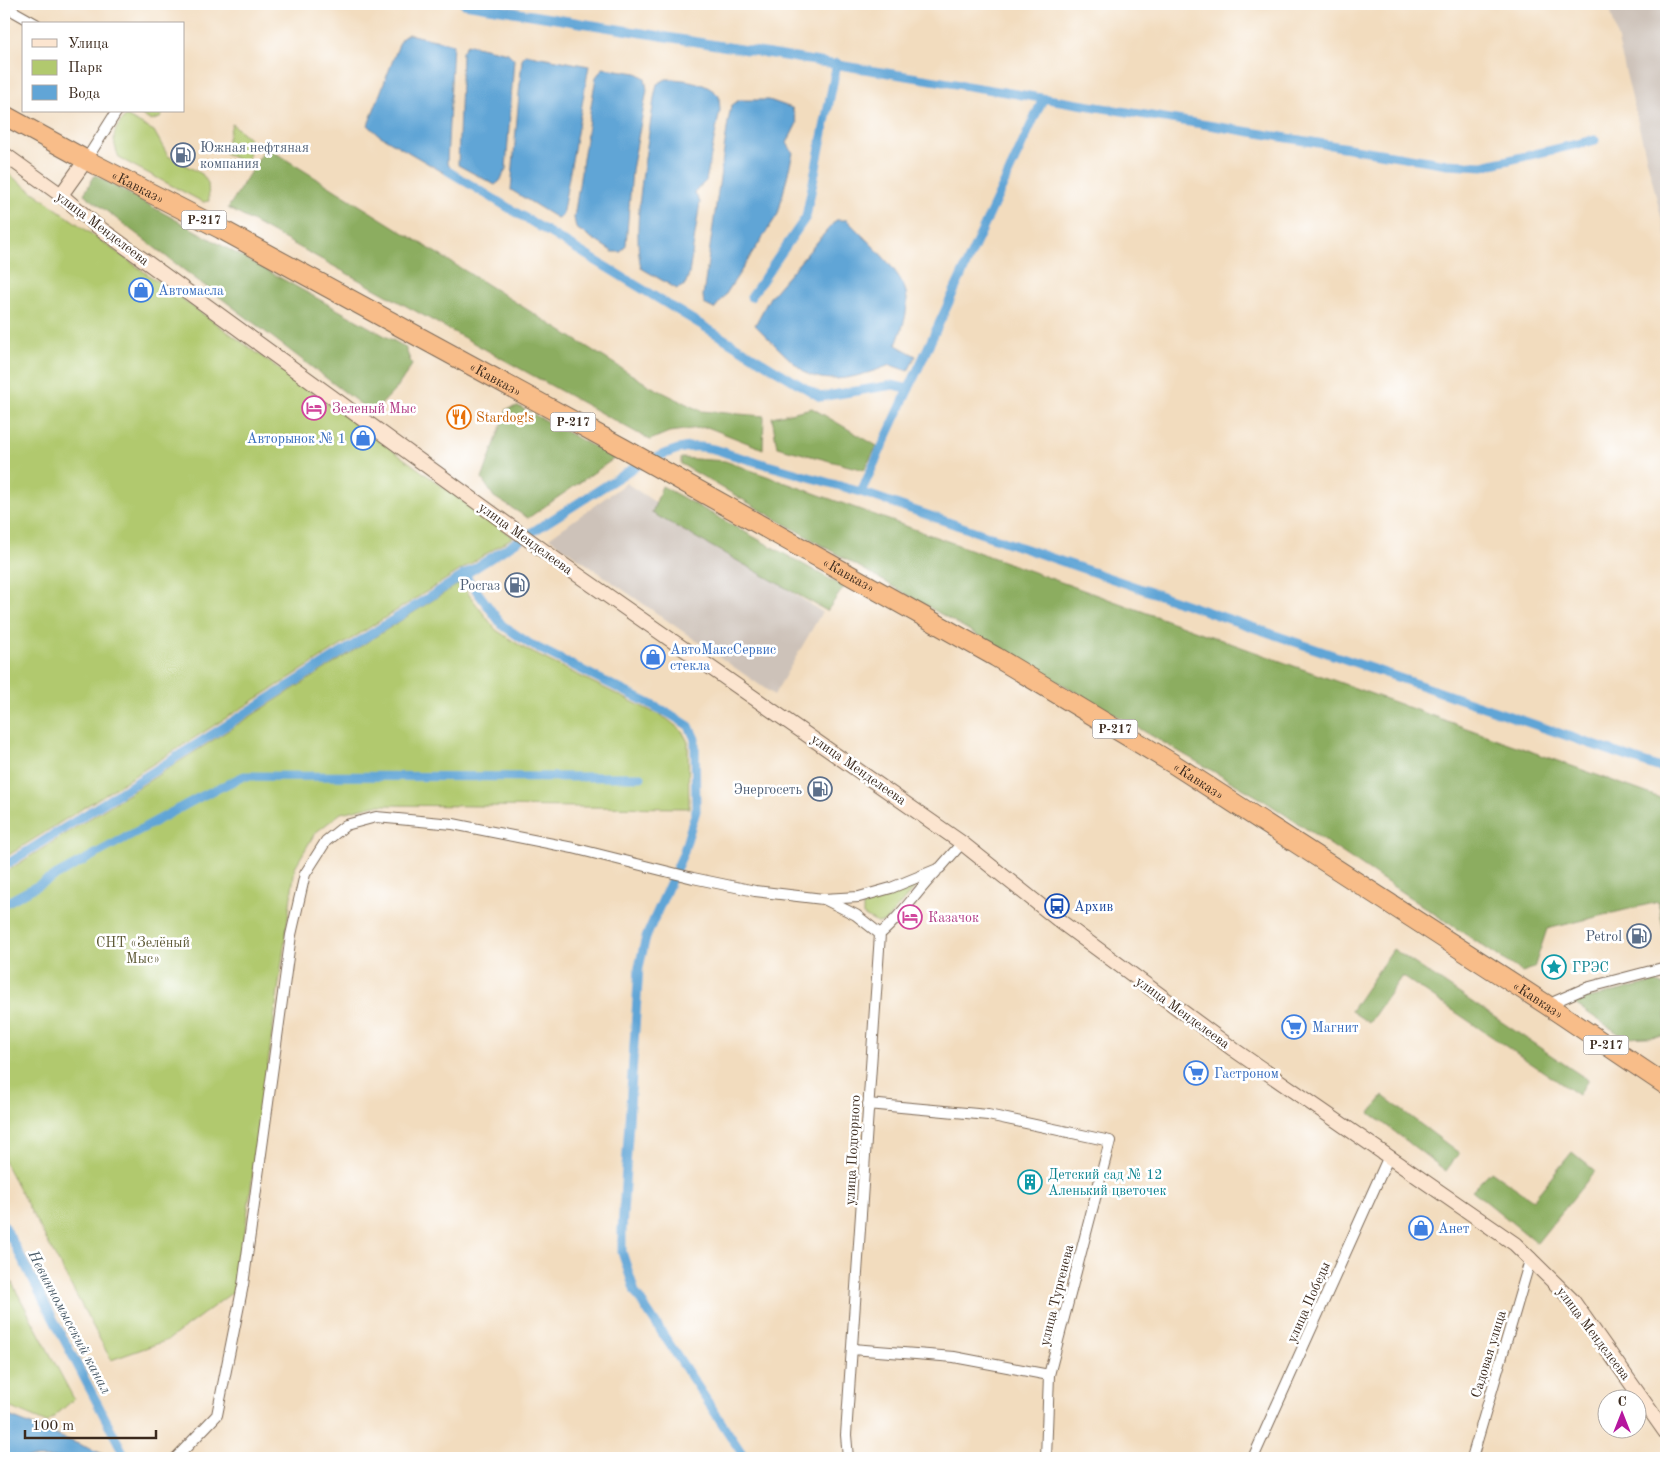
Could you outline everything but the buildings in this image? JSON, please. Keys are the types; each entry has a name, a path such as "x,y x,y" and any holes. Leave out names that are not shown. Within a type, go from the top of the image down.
{"highway":[{"name":"«Кавказ»","path":"4,115 86,160 221,229 623,448 996,657 1163,758 1546,1005 1666,1085"}],"main road":[{"name":"улица Менделеева","path":"4,154 61,195 98,226 509,526 962,842 1061,922 1233,1049 1515,1244 1573,1301 1666,1433"},
{"path":"61,195 86,160"}],"street":[{"path":"4,6 32,22"},
{"path":"86,160 116,112"},
{"path":"176,1458 217,1414 243,1285 291,935 305,874 326,841 346,825 376,817 453,824 573,848 754,891 823,899 859,897 891,888 940,868"},
{"path":"823,899 856,915 880,934 896,920 914,895 962,842"},
{"name":"улица Подгорного","path":"848,1458 846,1435 880,934"},
{"path":"1546,1005 1586,988 1666,967"},
{"name":"улица Тургенева","path":"868,1104 988,1115 1110,1142 1049,1375 1046,1458"},
{"name":"улица Победы","path":"1253,1458 1389,1156"},
{"name":"Садовая улица","path":"1472,1458 1531,1258"},
{"path":"852,1350 954,1357 1049,1375"}],"shaded area":[{"path":"1609,4 1666,4 1666,237"},
{"path":"626,483 822,612 774,695 549,538"}],"green space":[{"path":"138,112 163,112 160,118 151,121"},
{"path":"126,116 154,131 168,156 202,174 208,183 209,201 203,202 119,158 114,136 118,126"},
{"path":"232,124 249,138 248,164 224,153"},
{"path":"266,147 650,386 701,411 764,416 763,449 707,427 669,432 650,440 228,208"},
{"path":"4,171 513,537 4,858"},
{"path":"95,175 405,347 412,365 396,389 375,411 363,406 84,194"},
{"path":"518,406 615,458 528,518 494,497 482,479 507,409"},
{"path":"812,408 877,446 864,470 777,447 772,417"},
{"path":"681,458 725,461 1666,800 1666,943 1658,902 1547,929 1534,968 1522,972 1263,800 681,464"},
{"path":"662,486 844,587 827,611 652,513"},
{"name":"СНТ «Зелёный Мыс»","path":"460,583 496,630 527,650 667,719 682,731 688,742 689,808 376,805 341,813 315,833 295,867 237,1289 168,1340 111,1360 4,1161 4,873"},
{"path":"914,883 916,886 885,922 877,923 863,915 863,906 866,901"},
{"path":"1393,949 1588,1080 1578,1095 1402,976 1369,1023 1351,1011"},
{"path":"1655,982 1666,987 1666,1036 1625,1038 1572,1002"},
{"path":"1383,1096 1459,1153 1446,1171 1370,1113"},
{"path":"1572,1152 1595,1171 1537,1243 1472,1190 1491,1171 1533,1200"},
{"path":"4,1268 74,1399 47,1423 4,1405"}],"water":[{"path":"408,34 453,44 447,163 450,167 446,174 379,135 368,125 401,39"},
{"path":"467,44 508,53 514,59 506,169 500,181 495,185 458,165 462,52"},
{"path":"525,54 589,66 562,216 557,218 511,190 522,59"},
{"path":"603,68 637,73 645,78 647,90 632,170 626,245 621,252 613,252 576,228 574,218 596,77"},
{"path":"666,79 688,81 708,87 719,96 720,110 706,181 694,192 700,202 689,274 685,285 677,289 641,268 638,249 639,207 654,98 657,84"},
{"path":"739,100 769,100 792,108 797,123 787,143 793,153 778,214 724,297 714,309 704,304 703,296 728,122 731,106"},
{"path":"836,220 847,220 881,254 902,283 906,292 907,306 905,319 896,345 916,356 908,371 890,365 861,375 840,379 820,378 810,375 791,360 755,325 770,297"},
{"path":"4,1414 113,1458 4,1458"}],"waterway":[{"path":"464,4 1447,164 1483,166 1595,140"},
{"path":"751,297 806,217 837,63"},
{"path":"861,492 1043,99"},
{"path":"448,171 820,397 893,385 909,389"},
{"path":"4,866 635,467 681,448 692,447 715,449 861,492 1666,770"},
{"path":"464,574 502,625 530,644 670,714 689,726 695,739 696,811 683,854 646,937 639,967 622,1252 635,1292 745,1458"},
{"path":"4,904 200,797 244,776 641,777"},
{"name":"Невинномысский канал","path":"4,1225 126,1458"}],"place":[{"name":"Южная нефтяная компания","path":"183,155"},
{"name":"Автомасла","path":"141,290"},
{"name":"Зеленый Мыс","path":"314,408"},
{"name":"Stardog!s","path":"459,417"},
{"name":"Авторынок № 1","path":"363,438"},
{"name":"Росгаз","path":"517,585"},
{"name":"АвтоМаксСервис стекла","path":"653,657"},
{"name":"Энергосеть","path":"820,789"},
{"name":"Архив","path":"1057,906"},
{"name":"Казачок","path":"910,917"},
{"name":"Petrol","path":"1639,936"},
{"name":"ГРЭС","path":"1554,967"},
{"name":"Магнит","path":"1294,1027"},
{"name":"Гастроном","path":"1196,1073"},
{"name":"Детский сад № 12 Аленький цветочек","path":"1030,1182"},
{"name":"Анет","path":"1421,1228"}]}
